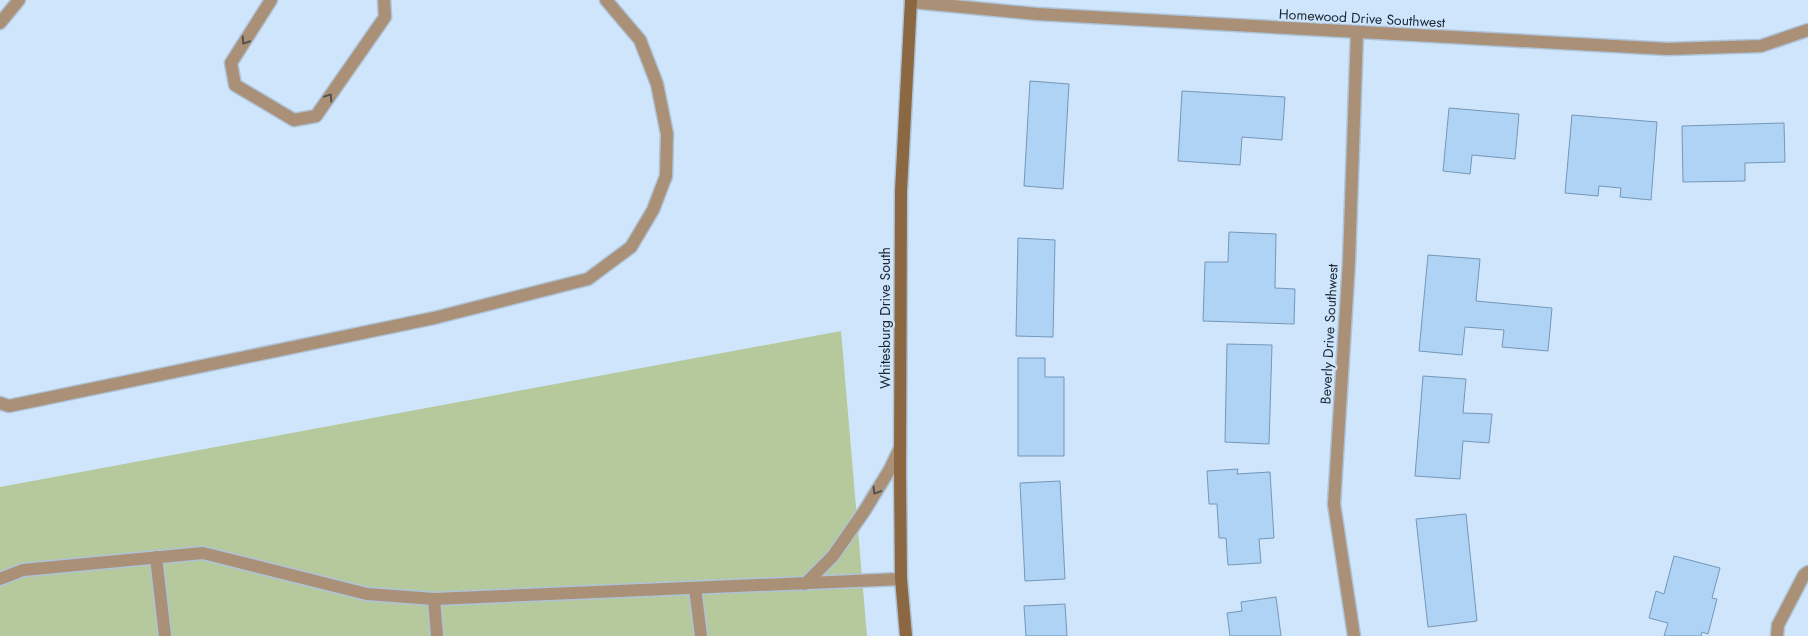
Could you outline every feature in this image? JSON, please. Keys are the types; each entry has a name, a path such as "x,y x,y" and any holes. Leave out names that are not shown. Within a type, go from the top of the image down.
{"main road":[{"name":"Whitesburg Drive South","path":"906,636 901,579 901,191 911,1"}],"street":[{"path":"0,23 19,0"},
{"path":"271,0 231,63 235,84 294,120 316,116 384,17 384,0"},
{"path":"0,403 9,406 434,318 588,279 631,247 653,210 666,176 667,134 657,84 640,40 606,0"},
{"name":"Homewood Drive Southwest","path":"911,1 1037,14 1668,49 1761,46 1808,30"},
{"name":"Beverly Drive Southwest","path":"1354,636 1334,504 1349,261 1357,33"},
{"path":"805,584 833,556 844,541 890,469 900,448"},
{"path":"0,579 23,570 203,554 366,594 434,600 901,579"},
{"path":"156,557 165,636"},
{"path":"1777,636 1778,625 1804,575 1808,572"},
{"path":"696,588 701,636"},
{"path":"434,600 437,636"}],"green space":[{"path":"841,331 867,636 0,636 0,487"}],"building":[{"path":"1030,81 1069,84 1063,189 1024,186"},
{"path":"1182,91 1285,97 1282,140 1242,137 1240,165 1178,161"},
{"path":"1449,108 1519,114 1515,159 1472,155 1470,174 1443,171"},
{"path":"1572,115 1657,122 1651,200 1620,197 1621,188 1599,186 1598,196 1565,193"},
{"path":"1784,123 1785,162 1745,163 1745,181 1683,182 1682,126"},
{"path":"1229,232 1276,234 1275,288 1295,289 1294,324 1203,321 1205,262 1228,262"},
{"path":"1018,238 1055,240 1053,337 1016,336"},
{"path":"1428,255 1480,259 1476,301 1552,308 1548,351 1502,347 1504,330 1465,327 1462,355 1419,351"},
{"path":"1227,344 1272,345 1269,444 1225,442"},
{"path":"1018,358 1045,358 1045,377 1064,377 1064,456 1018,456"},
{"path":"1423,376 1466,379 1463,413 1492,414 1489,443 1463,441 1460,479 1415,476"},
{"path":"1238,469 1237,474 1270,472 1274,538 1259,539 1261,563 1228,565 1226,538 1219,538 1217,504 1209,504 1207,471"},
{"path":"1060,481 1065,579 1025,581 1020,483"},
{"path":"1466,514 1477,621 1428,627 1416,519"},
{"path":"1674,556 1720,568 1712,598 1717,599 1708,634 1702,632 1701,636 1664,636 1668,623 1649,618 1656,591 1664,594"},
{"path":"1276,597 1281,636 1230,636 1227,613 1242,611 1241,602"},
{"path":"1065,604 1067,636 1026,636 1024,606"}]}
